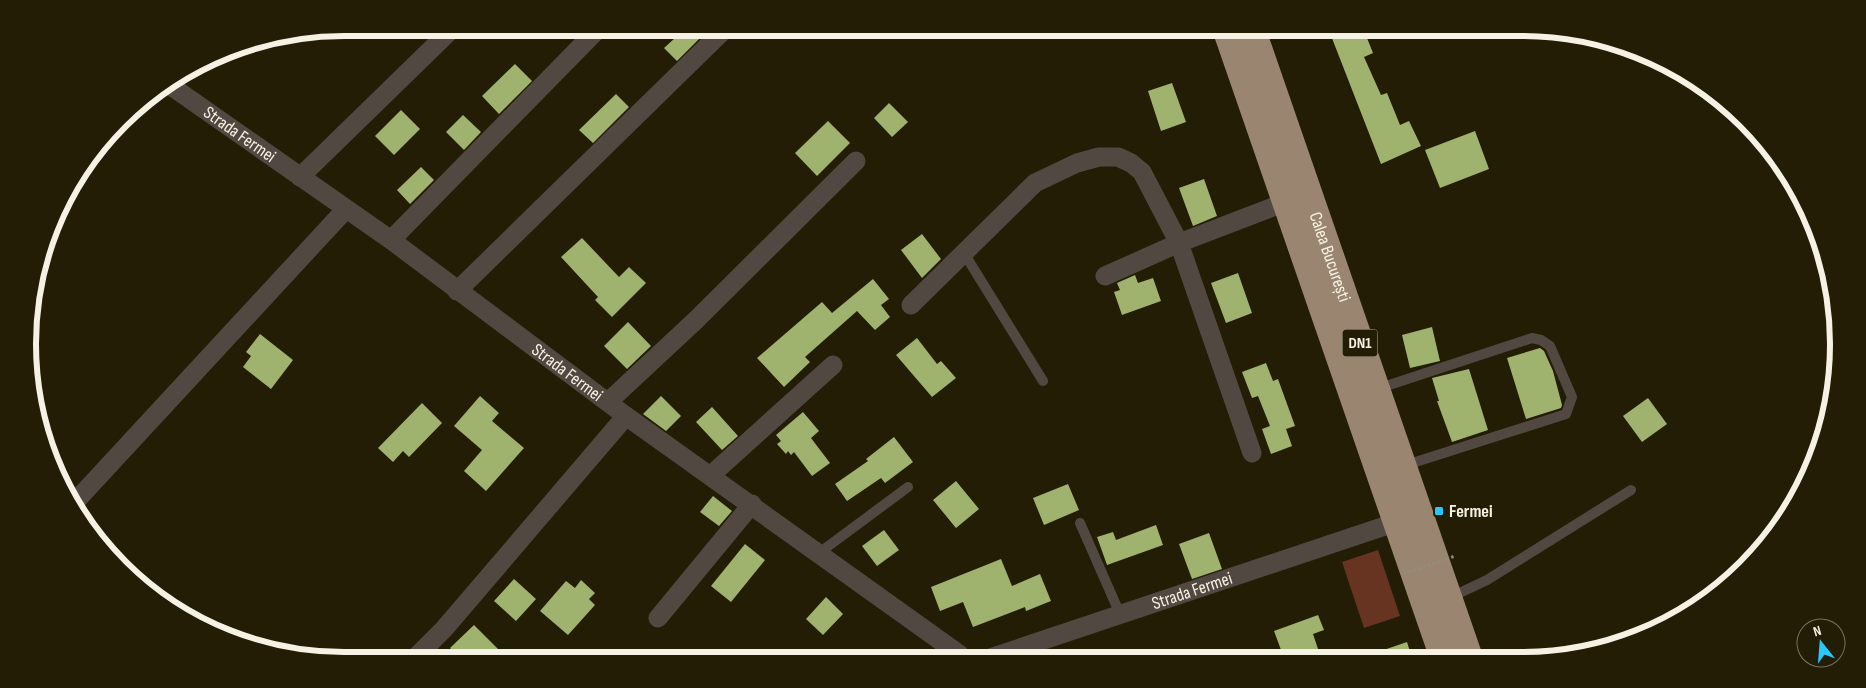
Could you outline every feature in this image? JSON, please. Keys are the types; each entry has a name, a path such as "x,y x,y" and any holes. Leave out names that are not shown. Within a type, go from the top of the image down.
{"highway":[{"name":"Calea București","path":"1229,36 1442,652"},
{"name":"Calea București","path":"1253,36 1467,652"}],"street":[{"path":"300,178 445,36"},
{"path":"391,240 591,36"},
{"path":"457,291 718,36"},
{"name":"Strada Fermei","path":"173,88 391,240 626,416 752,504 956,652"},
{"path":"911,305 1035,183 1077,163 1100,157 1118,158 1130,163 1142,172 1179,243 1252,453"},
{"path":"608,402 696,320 856,160"},
{"path":"1106,276 1179,243 1286,202"},
{"path":"78,499 346,209"},
{"path":"711,475 833,365"},
{"path":"421,652 444,629 626,416"},
{"path":"658,618 752,504"},
{"name":"Strada Fermei","path":"1008,652 1396,522"}],"lane":[{"path":"964,253 1042,381"},
{"path":"1376,389 1532,338 1541,340 1550,346 1572,398 1566,414 1402,467"},
{"path":"819,553 908,487"},
{"path":"1448,599 1487,580 1631,490"},
{"path":"1080,523 1120,614"}],"path":[{"path":"1404,574 1455,556"}],"shaded area":[{"path":"1378,550 1400,616 1364,628 1342,562"}],"building":[{"path":"677,36 702,36 677,61 664,48"},
{"path":"1331,36 1366,36 1373,53 1364,57 1381,95 1387,93 1400,125 1409,121 1421,146 1381,164"},
{"path":"515,64 532,81 499,114 482,96"},
{"path":"1172,83 1186,122 1161,131 1148,91"},
{"path":"616,94 629,107 593,143 579,130"},
{"path":"889,103 908,122 892,137 874,118"},
{"path":"401,110 420,129 394,155 375,136"},
{"path":"463,115 481,132 464,150 446,132"},
{"path":"828,121 850,143 817,176 795,153"},
{"path":"1475,131 1489,169 1440,188 1425,150"},
{"path":"421,167 434,180 410,204 397,190"},
{"path":"1204,179 1217,216 1193,226 1179,188"},
{"path":"922,234 941,259 922,278 901,250"},
{"path":"582,238 619,277 629,267 646,283 612,317 595,300 598,297 561,257"},
{"path":"1238,273 1252,313 1226,323 1211,283"},
{"path":"1135,275 1138,283 1153,278 1161,301 1122,315 1114,292 1120,290 1117,283"},
{"path":"873,279 889,299 881,305 890,317 875,330 857,311 805,357 810,362 784,387 757,358 822,302 832,313"},
{"path":"628,322 651,346 627,369 604,346"},
{"path":"1432,327 1440,361 1410,368 1402,335"},
{"path":"260,334 293,360 271,389 243,367 251,356 246,352"},
{"path":"917,338 937,364 941,361 956,378 932,397 896,355"},
{"path":"1540,348 1544,351 1553,371 1562,405 1561,408 1526,419 1507,358"},
{"path":"1266,363 1273,381 1278,379 1295,426 1286,429 1292,446 1271,454 1262,429 1270,426 1258,396 1252,398 1242,372"},
{"path":"1469,369 1488,430 1452,442 1437,401 1439,401 1432,378"},
{"path":"480,396 499,413 492,421 524,448 486,491 464,471 482,450 454,426"},
{"path":"661,396 681,416 666,431 643,414"},
{"path":"1648,398 1667,424 1642,442 1623,416"},
{"path":"422,403 442,423 409,457 403,451 393,462 378,448"},
{"path":"712,407 738,436 722,450 696,422"},
{"path":"803,412 819,431 811,438 830,463 812,476 794,452 791,455 788,451 786,454 777,444 781,441 776,435"},
{"path":"894,437 913,462 885,483 881,478 847,501 835,484 868,461 866,459"},
{"path":"956,481 979,509 956,528 933,500"},
{"path":"1068,484 1079,510 1044,525 1033,498"},
{"path":"713,496 732,511 719,526 700,512"},
{"path":"1156,525 1163,545 1107,565 1097,537 1113,532 1116,540"},
{"path":"884,530 899,550 877,566 862,546"},
{"path":"1209,533 1222,569 1192,579 1179,544"},
{"path":"745,544 765,560 731,602 711,586"},
{"path":"1001,559 1012,586 1040,574 1051,601 1026,611 1025,607 973,627 963,602 940,611 931,587"},
{"path":"514,579 536,599 516,621 494,601"},
{"path":"581,580 595,593 589,599 595,605 568,635 540,611 566,581 575,588"},
{"path":"826,597 843,614 823,635 806,619"},
{"path":"1318,615 1324,630 1313,634 1319,652 1282,652 1274,631"},
{"path":"474,625 498,649 495,652 454,652 450,648"},
{"path":"1407,642 1410,652 1378,652"}],"place":[{"name":"Fermei","path":"1439,511"}]}
